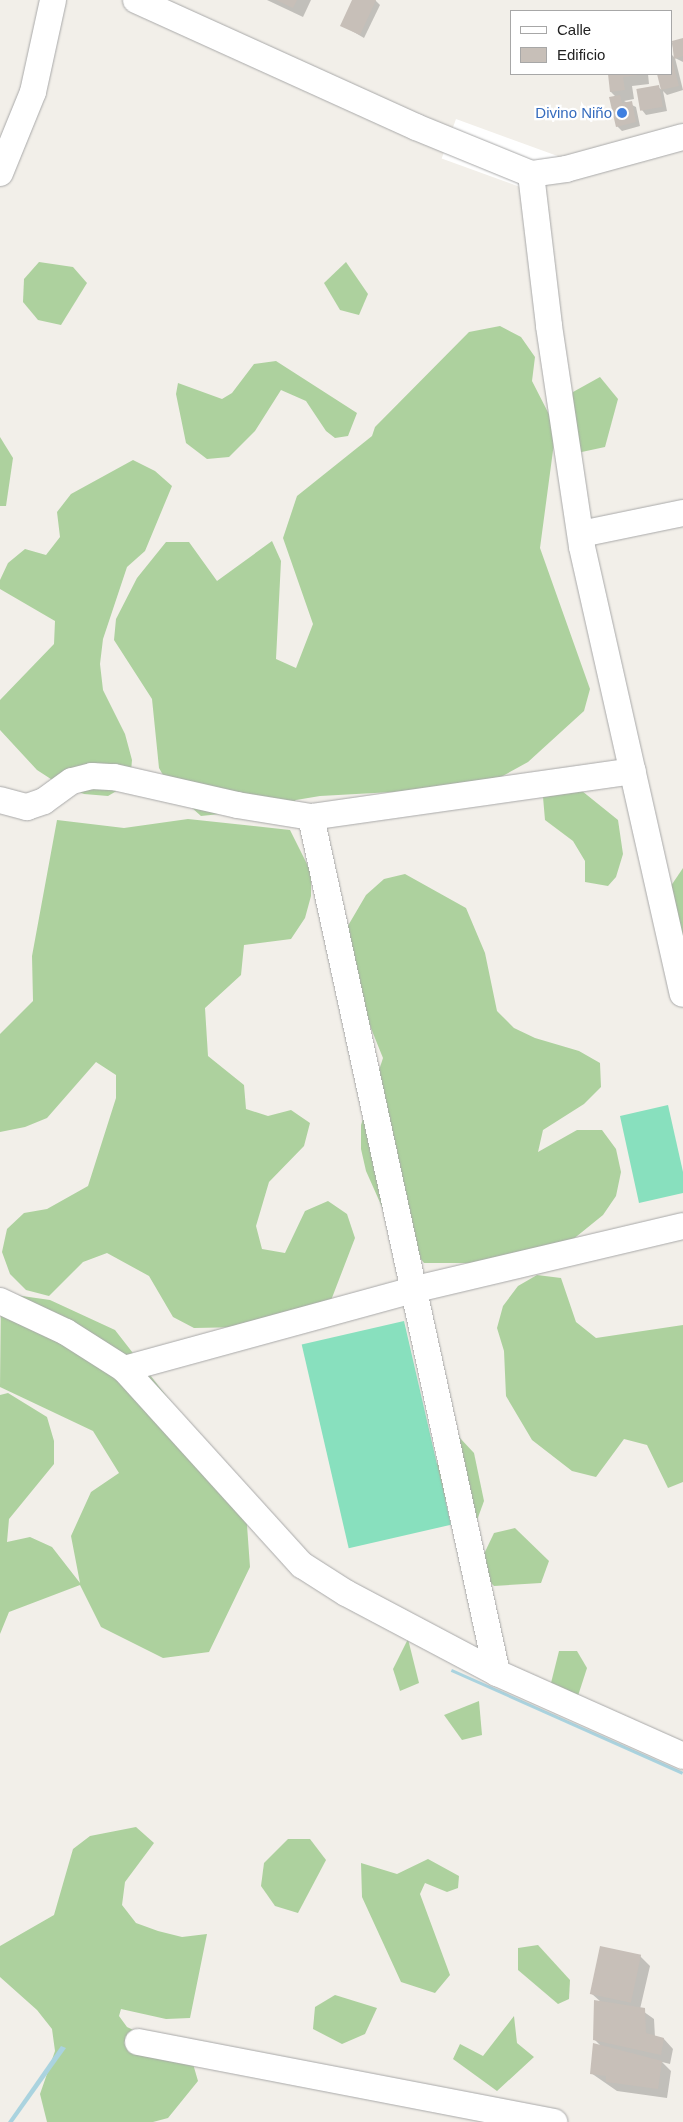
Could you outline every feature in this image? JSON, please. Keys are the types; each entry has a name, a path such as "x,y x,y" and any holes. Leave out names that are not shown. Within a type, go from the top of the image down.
{"street":[{"path":"0,173 33,92 54,0"},
{"path":"136,0 416,127 528,173 566,169 683,137"},
{"path":"528,173 581,534 683,994"},
{"path":"581,534 683,513"},
{"path":"0,800 27,806 44,801 72,781 100,776 237,805 311,817 633,770"},
{"path":"311,817 412,1290 497,1673"},
{"path":"124,1369 412,1290 683,1226"},
{"path":"0,1300 66,1332 124,1369 302,1565 346,1593 497,1673 683,1756"},
{"path":"138,2042 554,2122"}],"green space":[{"path":"39,262 73,267 87,283 61,325 38,320 23,302 24,279"},
{"path":"346,262 368,294 359,315 340,310 324,283"},
{"path":"500,326 521,337 535,357 532,381 556,428 540,548 590,689 584,711 528,762 483,787 320,796 296,800 286,807 201,816 171,789 159,768 152,699 114,640 116,619 137,578 166,542 189,542 217,581 272,541 281,561 276,659 296,668 313,624 283,538 297,496 372,436 375,427 469,332"},
{"path":"276,361 357,413 348,436 335,438 326,431 306,401 281,390 255,431 229,457 207,459 186,443 176,394 178,383 222,399 232,393 254,364"},
{"path":"600,377 618,399 605,447 577,453 561,420 573,392"},
{"path":"0,437 13,458 6,506 0,506"},
{"path":"133,460 155,471 172,486 145,551 127,567 103,639 100,664 103,690 125,734 132,760 130,783 108,796 84,794 57,783 37,770 0,730 0,700 54,644 55,621 0,589 0,580 8,563 25,549 46,555 60,537 57,512 71,494"},
{"path":"582,791 618,820 623,854 616,877 608,886 585,882 585,861 573,841 545,820 543,797"},
{"path":"188,819 290,830 311,872 311,896 305,918 291,939 244,945 241,975 205,1008 208,1056 244,1085 246,1109 268,1116 291,1110 310,1123 304,1146 269,1182 256,1226 262,1249 285,1253 305,1211 328,1201 347,1214 355,1238 330,1303 291,1326 194,1328 173,1317 149,1276 107,1253 83,1262 49,1296 26,1290 10,1274 2,1252 7,1229 24,1213 47,1209 88,1186 116,1098 116,1075 96,1062 47,1118 25,1127 0,1132 0,1034 33,1001 32,956 57,820 124,828"},
{"path":"683,868 683,941 658,905"},
{"path":"405,874 466,908 485,953 497,1011 514,1028 535,1038 579,1051 600,1063 601,1087 584,1104 543,1130 538,1152 577,1130 602,1130 616,1149 621,1172 616,1196 603,1215 566,1245 496,1263 424,1263 386,1216 366,1171 361,1149 361,1125 383,1058 366,1016 332,953 366,895 384,879"},
{"path":"668,1105 683,1172 683,1193 639,1203 620,1116"},
{"path":"537,1275 561,1278 576,1322 596,1338 683,1325 683,1482 668,1488 647,1445 624,1439 596,1477 572,1471 532,1440 506,1396 504,1351 497,1328 503,1306 518,1286"},
{"path":"1,1293 50,1300 115,1330 245,1497 250,1567 209,1652 163,1658 101,1627 80,1585 9,1612 0,1634 0,1395 8,1393 47,1417 54,1441 54,1464 9,1519 7,1542 30,1537 52,1547 80,1583 71,1536 91,1492 119,1473 93,1431 0,1387"},
{"path":"404,1321 451,1525 349,1548 302,1345"},
{"path":"459,1437 474,1453 484,1501 476,1523 457,1524 433,1474 447,1440"},
{"path":"515,1528 549,1561 541,1583 494,1586 486,1578 484,1554 494,1533"},
{"path":"408,1639 419,1683 400,1691 393,1669"},
{"path":"559,1651 577,1651 587,1668 576,1702 548,1695"},
{"path":"479,1701 482,1735 462,1740 444,1715"},
{"path":"136,1827 154,1843 125,1882 122,1905 136,1923 158,1931 182,1937 207,1934 190,2018 166,2019 121,2009 119,2016 127,2027 191,2057 198,2081 168,2118 153,2122 47,2122 40,2094 55,2051 52,2029 37,2010 0,1977 0,1946 54,1915 73,1849 90,1836"},
{"path":"288,1839 310,1839 326,1860 298,1913 275,1906 261,1886 264,1863"},
{"path":"428,1859 459,1876 458,1888 447,1892 425,1883 420,1894 450,1975 435,1993 401,1982 362,1897 361,1863 397,1874"},
{"path":"538,1945 570,1980 569,1999 558,2004 518,1970 518,1948"},
{"path":"335,1995 377,2008 365,2034 342,2044 313,2029 315,2007"},
{"path":"514,2016 517,2043 534,2057 497,2091 453,2059 460,2044 483,2056"}],"water":[{"path":"452,1669 683,1772 682,1775 451,1672"},
{"path":"61,2046 66,2048 13,2122 8,2122"}],"pier":[{"path":"456,119 557,156 543,195 442,158"}],"building":[{"path":"276,0 297,0 293,8"},
{"path":"352,0 376,0 360,35 340,26"},
{"path":"683,38 683,56 674,59 673,50 673,41"},
{"path":"673,64 679,86 661,90 657,75 673,75"},
{"path":"608,75 639,75 623,77 625,90 610,92"},
{"path":"659,85 663,107 640,111 636,89"},
{"path":"620,95 622,103 632,101 636,122 616,127 609,97"},
{"path":"600,1946 641,1955 631,2003 590,1994"},
{"path":"594,2000 645,2008 646,2033 664,2038 661,2055 593,2040"},
{"path":"593,2043 662,2061 658,2089 606,2082 606,2076 590,2074"}],"place":[{"name":"Divino Niño","path":"622,113"}]}
